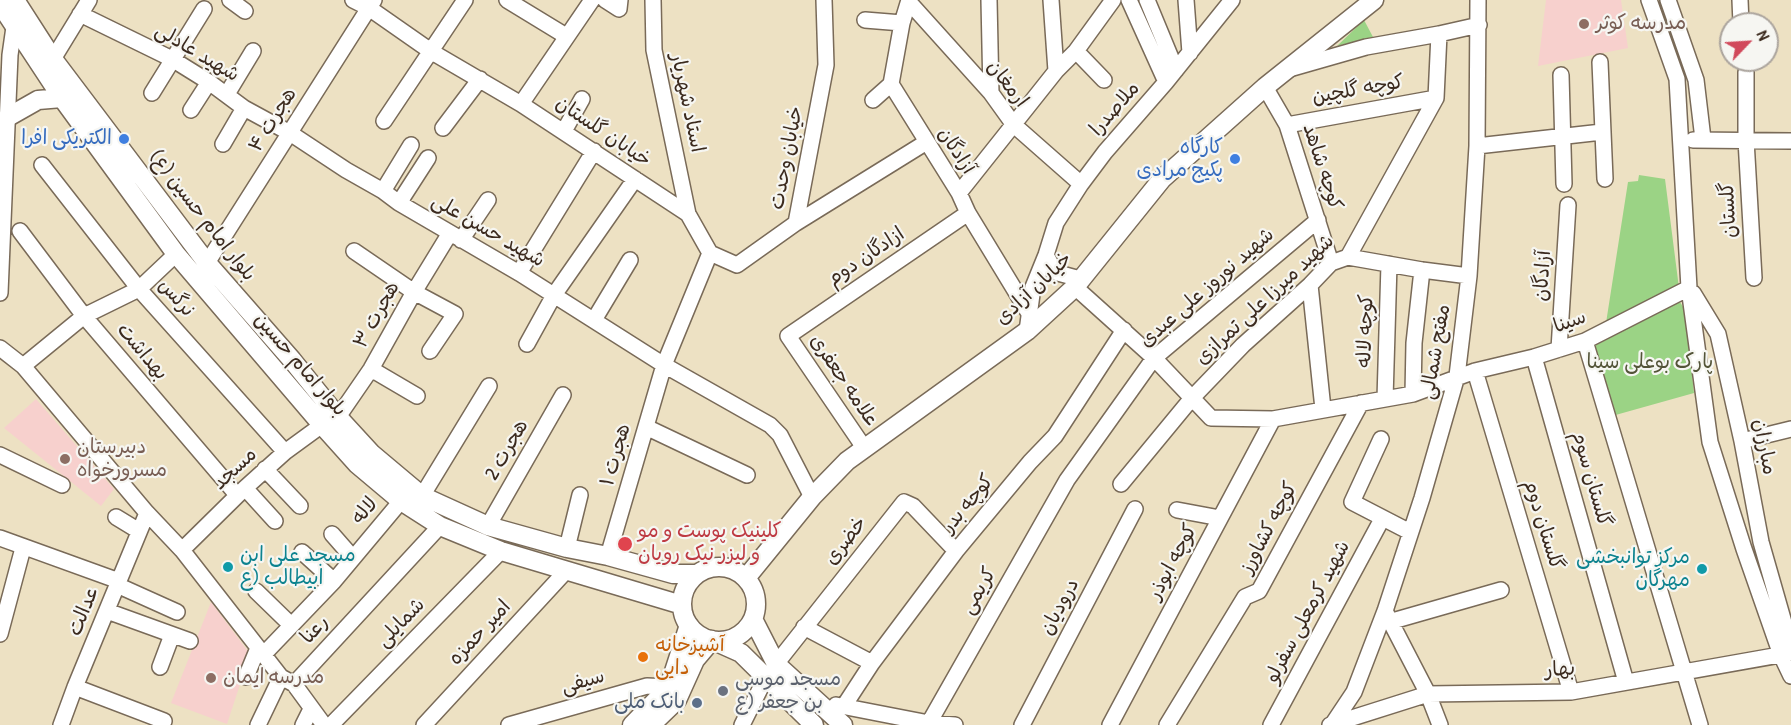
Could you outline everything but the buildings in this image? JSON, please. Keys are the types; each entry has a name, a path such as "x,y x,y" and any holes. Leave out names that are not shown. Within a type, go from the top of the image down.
{"main road":[{"name":"بلوار امام حسین (ع)","path":"15,0 53,59 207,262 292,360 330,421 422,496 488,525 567,548 608,556 673,574 697,574"},
{"name":"خیابان آزادی","path":"746,578 812,497 848,461 1078,283 1162,179 1265,87 1374,0"},
{"name":"بلوار امام حسین","path":"0,4 62,98 176,254 330,421 357,464 401,501 440,525 501,551 682,605"},
{"path":"8,117 38,100 62,98"},
{"path":"651,725 677,700 695,660 712,640 725,640 736,636 746,629 753,619 756,597 752,587 746,578 724,567 712,568 697,574 685,591 682,605 689,625 695,632 712,640 741,653 821,703 843,725"},
{"path":"753,619 771,671 814,725"},
{"path":"632,725 669,687 689,625"}],"street":[{"path":"53,59 89,0"},
{"path":"230,0 246,11"},
{"name":"خیابان گلستان","path":"352,0 371,4 432,52 564,131 688,214 710,253"},
{"path":"384,121 465,0"},
{"path":"507,0 566,36"},
{"path":"521,104 592,0"},
{"path":"605,0 620,4"},
{"name":"استاد شهریار","path":"652,0 654,50 688,214"},
{"name":"خیابان وحدت","path":"710,253 737,265 796,223 826,65 824,0"},
{"path":"989,0 991,93"},
{"path":"1051,0 1056,71"},
{"path":"959,194 1056,71 1076,51 1113,0"},
{"path":"1129,0 1166,82"},
{"path":"1147,0 1176,70"},
{"path":"1186,0 1190,53"},
{"name":"ملاصدرا","path":"1028,323 1033,287 1056,223 1105,152 1166,82 1232,0"},
{"name":"مفتح شمالی","path":"1331,725 1354,692 1387,616 1457,376 1469,276 1478,146 1478,0"},
{"name":"مبارزان","path":"1649,0 1677,79 1689,288 1710,442 1744,549 1786,654 1791,675"},
{"path":"1668,0 1696,80 1703,139"},
{"path":"873,100 891,84 902,23 909,1"},
{"name":"ارمغان","path":"909,1 991,93 1014,125 1081,184"},
{"name":"هجرت ۴","path":"207,262 371,4"},
{"path":"152,93 204,9"},
{"name":"شهید عادلی","path":"80,14 172,59 227,94 244,108 290,133"},
{"path":"865,20 902,23"},
{"path":"1286,70 1366,47 1479,25"},
{"path":"0,293 3,148 8,117 5,55 14,27"},
{"name":"شهید میرزا علی تمرازی","path":"1121,484 1192,398 1243,345 1331,263 1348,257 1436,98 1439,34"},
{"path":"227,94 254,51"},
{"path":"1076,51 1104,80"},
{"path":"1600,62 1605,179"},
{"name":"گلستان","path":"1746,72 1746,140 1754,278"},
{"path":"1561,75 1564,184"},
{"path":"443,128 480,79"},
{"path":"191,110 209,82"},
{"name":"آزادگان","path":"891,84 959,194 1028,323"},
{"name":"کوچه شاهد","path":"1265,87 1287,124 1331,263"},
{"name":"کوچه گلچین","path":"1287,124 1436,98"},
{"path":"564,131 582,99"},
{"path":"223,144 244,108"},
{"path":"1478,146 1602,132"},
{"name":"شهید حسن علی","path":"290,133 399,203 519,273 664,365 776,430 812,497"},
{"path":"1681,140 1791,141"},
{"path":"796,223 926,142"},
{"path":"383,191 411,145"},
{"path":"519,273 594,151"},
{"path":"399,203 428,158"},
{"name":"نرگس","path":"42,165 139,289 285,452"},
{"path":"526,344 554,295 636,179"},
{"name":"هجرت ۳","path":"330,421 371,369 414,292 455,236 488,200"},
{"name":"آزادگان","path":"1559,349 1568,205"},
{"name":"ازادگان دوم","path":"788,336 968,213"},
{"name":"شهید نوروز علی عبدی","path":"1066,480 1154,358 1318,220"},
{"name":"بهداشت","path":"20,231 84,316 241,492 275,521"},
{"path":"354,251 414,292 455,314 430,351"},
{"path":"664,365 710,253"},
{"path":"23,366 84,316 139,289 176,254"},
{"path":"1046,255 1058,273 1078,283"},
{"path":"1348,257 1469,276"},
{"path":"594,320 630,260"},
{"name":"کوچه لاله","path":"1385,399 1389,264"},
{"path":"1413,394 1414,343 1422,270"},
{"name":"سینا","path":"1078,283 1211,418 1273,418 1413,394 1457,376 1534,357 1585,341 1689,288"},
{"path":"1310,285 1323,409"},
{"name":"مبارزان","path":"1689,288 1718,334 1742,441 1761,542 1786,633 1786,654"},
{"name":"کوچه بدر","path":"844,706 872,663 956,551 1030,462 1055,436 1124,330"},
{"name":"علامه جعفری","path":"788,336 865,449"},
{"path":"1585,341 1700,725"},
{"path":"0,348 23,366 147,513 182,550 261,651 324,725"},
{"name":"گلستان سوم","path":"1534,357 1626,682"},
{"name":"هجرت ۱","path":"608,556 664,365"},
{"path":"371,369 417,396"},
{"name":"گلستان دوم","path":"1475,371 1571,692"},
{"path":"422,496 489,386"},
{"name":"هجرت 2","path":"488,525 563,395"},
{"name":"کوچه کشاورز","path":"1167,725 1245,597 1259,591 1360,403"},
{"name":"کوچه ابوذر","path":"1110,725 1273,418"},
{"name":"مسجد","path":"182,550 285,452 330,421"},
{"path":"646,427 747,475"},
{"path":"1742,441 1791,429"},
{"path":"1381,439 1352,502 1410,532"},
{"path":"0,455 62,485"},
{"path":"265,470 300,506"},
{"name":"کریمی","path":"928,723 1066,480"},
{"path":"567,548 580,495"},
{"name":"لاله","path":"261,651 291,625 334,580 401,501"},
{"name":"خضری","path":"742,725 771,671 904,502 913,506 956,551"},
{"name":"درودیان","path":"1022,725 1135,509"},
{"path":"1177,510 1220,518"},
{"name":"عدالت","path":"61,725 147,513"},
{"path":"116,517 139,531"},
{"name":"شهید کرمعلی سفرلو","path":"1270,725 1382,519"},
{"name":"رعنا","path":"258,725 287,680 440,525"},
{"path":"332,534 353,558"},
{"path":"0,538 118,583 177,612"},
{"path":"0,634 23,548"},
{"name":"شمایلی","path":"331,725 501,551"},
{"path":"302,552 334,580"},
{"name":"امیر حمزه","path":"424,725 567,570"},
{"path":"1440,725 1428,694 1387,616 1501,590"},
{"path":"256,591 291,625"},
{"path":"107,611 190,641"},
{"path":"804,627 872,663"},
{"path":"160,667 172,634"},
{"path":"246,677 261,651"},
{"name":"بهار","path":"1331,725 1428,694 1571,692 1786,654"},
{"name":"سیفی","path":"509,725 647,686 669,687"},
{"path":"75,687 163,723"},
{"path":"821,703 928,723 955,725"},
{"path":"303,725 311,710"}],"shaded area":[{"name":"مدرسه کوثر","path":"1546,0 1621,0 1628,48 1538,66"},
{"name":"دبیرستان مسرورخواه","path":"36,399 114,489 101,506 4,428"},
{"name":"مدرسه ایمان","path":"211,602 250,654 227,724 171,703"}],"green space":[{"path":"1364,20 1373,37 1337,46"},
{"path":"1639,175 1665,179 1679,288 1606,323 1628,182 1638,181"},
{"name":"پارک بوعلی سینا","path":"1680,302 1685,310 1694,393 1612,416 1594,346"}],"place":[{"name":"مدرسه کوثر","path":"1584,24"},
{"name":"الکتریکی افرا","path":"124,139"},
{"name":"کارگاه پکیج مرادی","path":"1235,159"},
{"name":"دبیرستان مسرورخواه","path":"65,459"},
{"name":"کلینیک پوست و مو و لیزر نیک رویان","path":"625,544"},
{"name":"مسجد علی ابن ابیطالب (ع","path":"228,567"},
{"name":"مرکز توانبخشی مهرگان","path":"1702,569"},
{"name":"آشپزخانه دایی","path":"643,657"},
{"name":"مدرسه ایمان","path":"211,678"},
{"name":"مسجد موسی بن جعفر (ع","path":"723,691"},
{"name":"بانک ملی","path":"697,703"}]}
